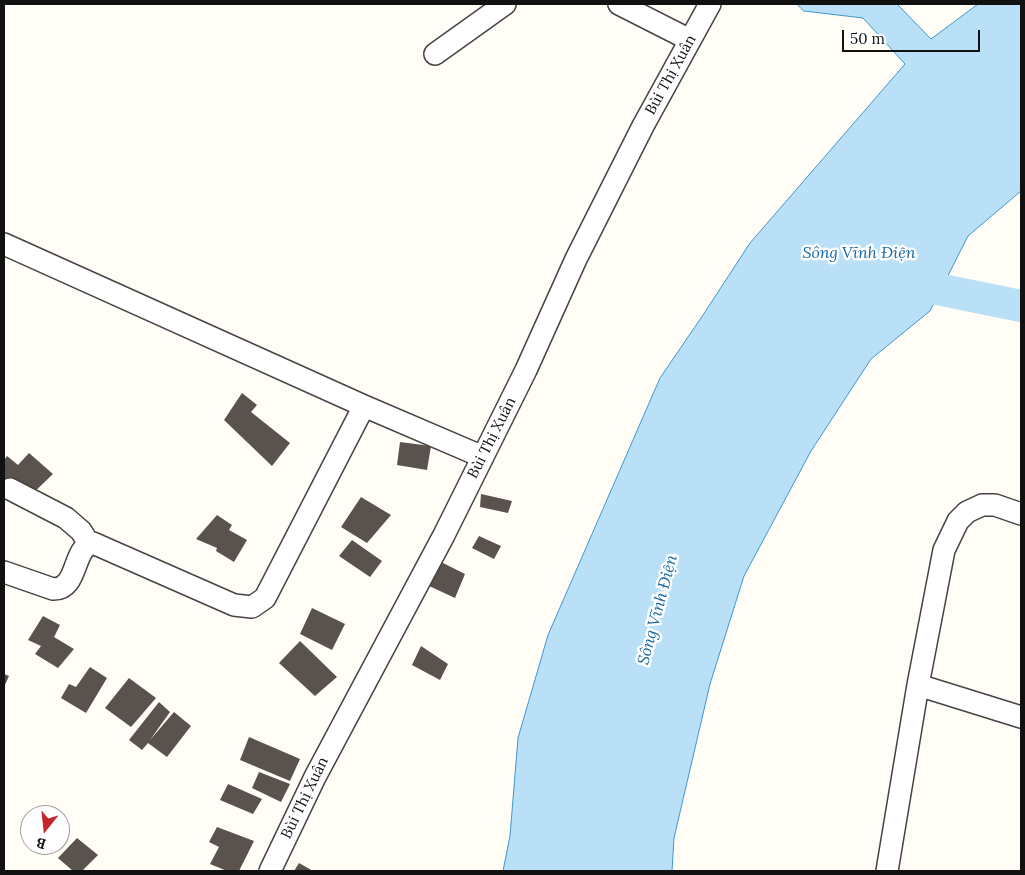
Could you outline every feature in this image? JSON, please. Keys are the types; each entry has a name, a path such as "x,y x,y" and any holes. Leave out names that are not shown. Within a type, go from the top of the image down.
{"street":[{"path":"435,54 505,4"},
{"path":"618,4 690,40"},
{"name":"Bùi Thị Xuân","path":"270,871 315,776 440,543 526,370 576,259 643,126 710,4"},
{"path":"4,244 364,406 483,457"},
{"path":"89,544 98,545 234,605 252,606 265,598 364,406"},
{"path":"10,489 66,518 81,531 89,544"},
{"path":"887,871 918,685 944,550 958,521 968,512 982,505 995,505 1021,514"},
{"path":"4,572 53,589 62,588 70,580 83,550 89,544"},
{"path":"918,685 1021,717"}],"water":[{"name":"Sông Vĩnh Điện","path":"797,4 897,4 931,39 978,4 1021,4 1021,191 968,236 930,311 871,359 811,451 744,576 710,684 674,838 672,871 503,871 510,836 518,738 548,635 660,378 750,243 905,64 863,18 804,11"}],"building":[{"path":"242,393 257,405 251,412 290,443 272,466 224,420"},
{"path":"400,442 431,446 427,470 397,465"},
{"path":"29,453 53,474 28,498 4,478 4,460 7,456 18,465"},
{"path":"481,494 512,501 508,513 480,507"},
{"path":"361,497 391,515 367,543 341,527"},
{"path":"217,515 232,525 229,530 247,540 234,562 216,551 217,548 196,539"},
{"path":"479,536 501,546 494,559 472,548"},
{"path":"352,540 382,561 370,577 339,556"},
{"path":"439,561 465,574 455,598 427,585"},
{"path":"312,608 345,624 332,650 300,634"},
{"path":"43,616 60,625 54,637 74,649 58,668 35,654 41,646 28,640"},
{"path":"300,641 337,677 315,696 279,663"},
{"path":"421,646 448,664 440,680 412,665"},
{"path":"90,667 107,678 86,713 61,698 69,684 76,687"},
{"path":"4,674 9,676 4,687"},
{"path":"129,678 156,698 131,727 105,708"},
{"path":"159,702 170,712 150,740 174,712 191,726 167,757 148,743 142,750 129,740"},
{"path":"249,737 300,759 290,781 240,760"},
{"path":"259,772 290,784 281,802 252,788"},
{"path":"228,784 262,799 253,814 220,800"},
{"path":"217,827 254,841 239,871 227,871 210,864 219,847 209,842"},
{"path":"77,838 98,855 82,871 73,871 58,858 61,855 70,855 70,845"},
{"path":"299,863 313,871 294,871"}],"waterway":[{"path":"898,281 1021,306"}]}
